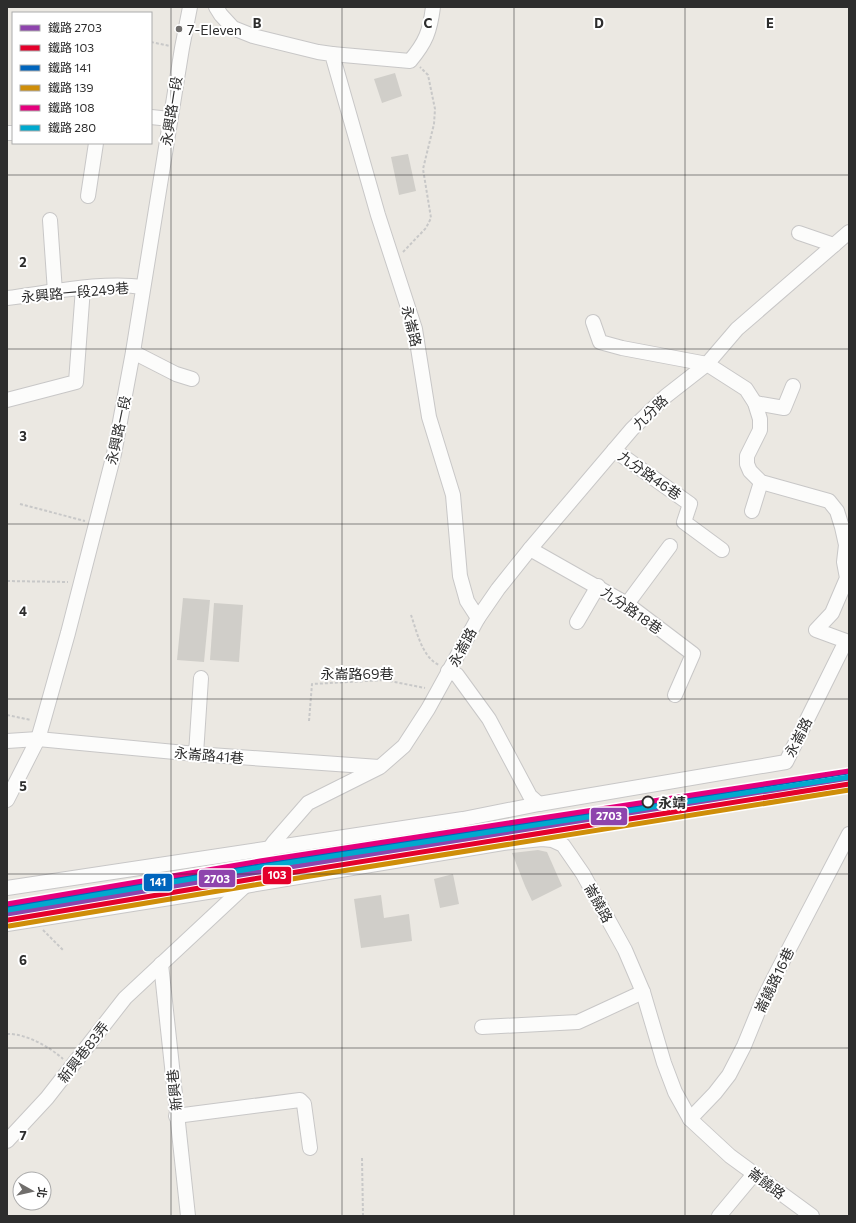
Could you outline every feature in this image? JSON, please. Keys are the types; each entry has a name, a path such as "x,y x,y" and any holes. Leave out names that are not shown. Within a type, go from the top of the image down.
{"street":[{"name":"永興路一段","path":"7,800 38,739 68,633 114,454 134,352 170,119 190,7"},
{"path":"216,7 233,28 253,36 318,52 410,61 421,48 430,27 433,7"},
{"name":"永崙路","path":"332,54 372,193 415,328 429,417 453,495 460,576 467,601 478,618 448,671 457,676 488,719 530,796 539,804 786,762 846,641 816,630 832,613 847,578 844,562 848,545"},
{"path":"152,117 170,119"},
{"path":"88,196 96,144"},
{"path":"50,220 55,292"},
{"name":"九分路","path":"478,618 530,549 632,429 666,396 707,364 737,329 849,232"},
{"path":"799,233 834,245"},
{"name":"永興路一段249巷","path":"7,298 83,288 130,286 143,287"},
{"path":"7,400 76,382 83,288"},
{"path":"593,322 600,342 622,348 707,364 746,389 755,403 760,419 760,430 747,456 747,464 750,471 761,482 829,501 837,511 848,545"},
{"path":"134,352 176,374 192,379"},
{"path":"755,403 784,408 793,386"},
{"name":"九分路46巷","path":"614,450 690,504 684,522 722,550"},
{"path":"752,511 761,482"},
{"path":"627,604 670,546"},
{"name":"九分路18巷","path":"530,549 598,586 627,604 692,654 675,695"},
{"path":"577,622 598,586"},
{"name":"新興巷83弄","path":"7,1141 47,1098 125,998 245,886 252,872 274,842 308,804 380,767 404,746 428,709 448,671"},
{"path":"196,754 201,678"},
{"name":"永崙路41巷","path":"7,741 38,739 196,754 380,767"},
{"path":"7,888 463,819 539,804"},
{"name":"崙饒路16巷","path":"690,1119 715,1093 729,1075 744,1046 762,1002 849,834"},
{"name":"崙饒路","path":"7,924 503,843 542,839 552,840 563,845 583,874 625,950 643,992 664,1063 675,1092 690,1119 730,1156 812,1216"},
{"name":"新興巷","path":"161,964 176,1116 188,1216"},
{"path":"482,1027 578,1022 643,992"},
{"path":"176,1116 300,1100 304,1104 310,1148"},
{"path":"719,1216 754,1174"}],"path":[{"path":"152,42 182,48"},
{"path":"394,262 426,228 431,218 423,169 434,124 435,110 428,76 418,65 410,61"},
{"path":"20,504 96,524"},
{"path":"7,581 81,582"},
{"path":"411,615 423,647 432,662 448,671"},
{"name":"永崙路69巷","path":"309,721 312,684 385,680 438,690"},
{"path":"7,715 43,722"},
{"path":"632,821 659,816 655,794"},
{"path":"32,920 63,950"},
{"path":"7,1034 14,1033 27,1037 56,1052 71,1067"},
{"path":"362,1158 363,1216"}],"building":[{"path":"395,73 402,96 382,103 374,79"},
{"path":"408,154 416,191 399,195 391,157"},
{"path":"183,598 210,600 204,662 177,660"},
{"path":"214,603 243,605 239,662 210,660"},
{"path":"538,850 547,852 562,886 532,901 512,853"},
{"path":"453,874 459,904 440,908 434,879"},
{"path":"381,895 384,918 409,914 412,941 361,948 354,899"}],"rail line":[{"name":"108","path":"7,904 260,861 849,771"},
{"name":"141","path":"7,908 251,867 848,772"},
{"name":"280","path":"8,910 261,867 849,777"},
{"name":"2703","path":"7,914 252,873 849,778"},
{"name":"103","path":"8,920 253,879 849,784"},
{"name":"139","path":"9,926 254,885 849,790"}],"place":[{"name":"7-Eleven","path":"179,29"},
{"name":"永靖","path":"648,802"}]}
